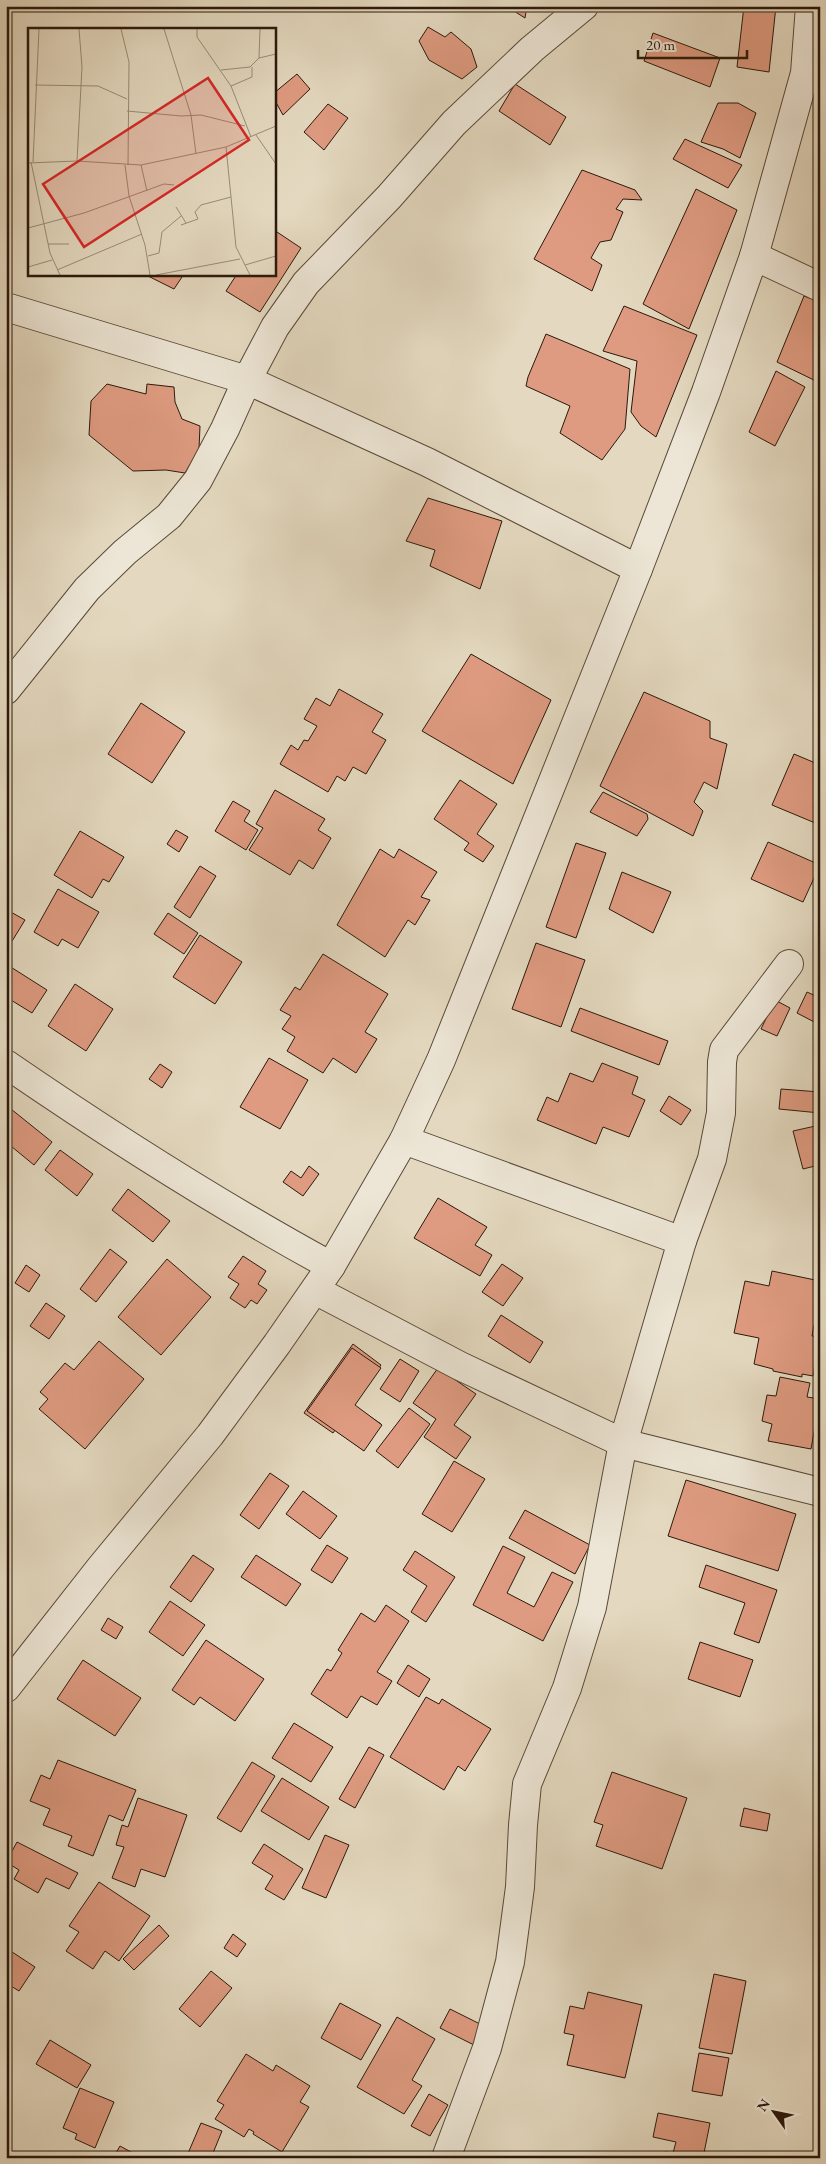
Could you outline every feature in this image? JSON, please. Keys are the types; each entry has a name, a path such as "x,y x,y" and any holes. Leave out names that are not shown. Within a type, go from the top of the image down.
{"street":[{"path":"6,690 87,589 125,552 169,516 198,480 275,328 306,283 389,197 454,123 532,49 584,6"},
{"path":"6,1688 101,1566 210,1435 331,1266 404,1140 441,1060 638,569 706,392 754,256 805,73 810,6"},
{"path":"754,256 820,287"},
{"path":"6,307 247,380 427,462 638,569"},
{"path":"446,2158 487,2048 510,1962 520,1887 527,1784 567,1688 592,1607 623,1443 682,1240 712,1160 721,1113 724,1050 789,964"},
{"path":"6,1064 79,1114 201,1190 277,1237 331,1266"},
{"path":"404,1140 682,1240"},
{"path":"315,1290 460,1366 623,1443 820,1492"}],"building":[{"path":"506,6 527,6 525,18"},
{"path":"744,6 776,6 769,72 737,67"},
{"path":"428,27 445,37 451,32 471,49 477,67 462,79 429,60 419,41"},
{"path":"653,33 720,58 710,87 644,61"},
{"path":"297,74 310,89 283,115 275,101 275,92"},
{"path":"515,84 566,117 550,145 499,111"},
{"path":"718,103 738,103 756,113 740,158 723,149 701,142"},
{"path":"328,104 348,118 324,150 304,132"},
{"path":"685,139 742,165 728,188 673,159"},
{"path":"582,170 635,190 642,200 623,199 616,209 623,212 611,240 600,242 591,258 602,265 592,291 534,259"},
{"path":"696,189 737,210 689,329 643,304"},
{"path":"275,231 301,248 260,312 226,291 236,275 275,275"},
{"path":"146,275 183,275 174,289"},
{"path":"804,296 820,302 820,383 777,362"},
{"path":"624,306 697,335 656,437 641,426 631,412 637,361 603,351"},
{"path":"546,334 630,369 625,429 602,460 560,433 570,406 526,386"},
{"path":"776,371 805,387 775,446 749,432"},
{"path":"107,384 146,394 147,384 174,387 175,402 182,419 200,426 199,449 185,473 166,470 133,471 89,435 91,401"},
{"path":"428,498 502,521 480,589 430,566 435,550 406,541"},
{"path":"471,654 551,700 513,784 422,731"},
{"path":"339,689 383,714 372,732 386,740 366,774 353,767 345,781 337,776 328,792 280,764 291,745 298,750 304,740 308,741 317,726 304,719 316,698 330,706"},
{"path":"644,692 710,721 710,738 727,744 717,789 704,782 694,802 703,811 693,836 600,786"},
{"path":"141,703 185,732 152,783 108,754"},
{"path":"794,754 820,765 820,825 772,805"},
{"path":"460,780 497,804 477,834 494,846 483,862 464,850 469,843 434,819"},
{"path":"275,790 325,819 318,830 331,838 313,869 299,860 290,875 249,850 263,828 256,824"},
{"path":"603,792 647,814 648,819 637,836 590,812"},
{"path":"233,801 250,811 244,821 258,830 246,850 215,831"},
{"path":"176,830 188,837 179,852 167,844"},
{"path":"80,831 124,857 109,882 103,879 92,898 54,875"},
{"path":"768,842 820,865 803,902 751,879"},
{"path":"576,843 606,853 576,938 546,927"},
{"path":"380,849 394,858 399,849 437,872 421,897 430,900 415,925 408,920 385,957 337,925"},
{"path":"200,866 216,876 190,918 174,907"},
{"path":"622,872 671,892 653,933 609,909"},
{"path":"58,889 99,912 78,948 62,939 58,946 34,932"},
{"path":"9,911 25,920 6,951 6,917"},
{"path":"168,913 198,933 184,954 154,934"},
{"path":"200,935 242,962 215,1004 173,977"},
{"path":"536,943 585,960 561,1027 512,1009"},
{"path":"323,954 388,994 365,1032 377,1039 356,1073 333,1058 323,1073 287,1051 295,1037 282,1029 291,1016 280,1010 295,987 300,990"},
{"path":"6,964 47,990 32,1013 6,997"},
{"path":"75,984 113,1009 86,1051 48,1026"},
{"path":"807,992 820,998 820,1025 797,1013"},
{"path":"775,1000 790,1008 777,1036 761,1029"},
{"path":"580,1008 668,1041 659,1065 571,1031"},
{"path":"269,1058 308,1080 280,1129 240,1107"},
{"path":"602,1063 638,1077 632,1094 645,1100 629,1137 603,1127 596,1144 537,1120 547,1097 558,1102 570,1073 593,1082"},
{"path":"160,1064 172,1072 162,1088 149,1079"},
{"path":"781,1089 820,1092 820,1113 779,1109"},
{"path":"669,1096 691,1110 681,1125 660,1111"},
{"path":"6,1105 52,1142 34,1165 6,1142"},
{"path":"820,1125 820,1187 815,1166 803,1169 793,1131"},
{"path":"60,1150 93,1174 77,1196 45,1170"},
{"path":"309,1166 319,1174 303,1196 283,1182 291,1171 301,1178"},
{"path":"128,1189 170,1221 153,1242 112,1210"},
{"path":"438,1198 487,1227 475,1245 492,1255 480,1276 414,1238"},
{"path":"110,1249 127,1262 96,1302 80,1289"},
{"path":"243,1256 266,1271 258,1284 267,1290 257,1304 251,1300 245,1308 230,1298 239,1284 228,1277"},
{"path":"167,1259 211,1297 161,1355 118,1317"},
{"path":"502,1264 523,1278 503,1306 482,1292"},
{"path":"26,1265 40,1275 29,1292 15,1283"},
{"path":"772,1271 820,1281 820,1327 814,1325 812,1336 820,1337 813,1376 802,1374 802,1377 773,1371 773,1369 754,1364 759,1338 734,1333 745,1281 769,1286"},
{"path":"46,1303 65,1316 49,1339 30,1326"},
{"path":"501,1315 543,1342 530,1363 488,1336"},
{"path":"99,1341 144,1379 85,1449 39,1409 48,1399 40,1392 65,1363 74,1370"},
{"path":"353,1344 381,1365 353,1405 381,1424 363,1450 335,1430 333,1433 304,1413"},
{"path":"352,1348 381,1368 355,1405 382,1425 364,1451 307,1411"},
{"path":"400,1359 419,1371 400,1402 380,1389"},
{"path":"438,1368 476,1394 454,1425 471,1437 456,1459 424,1437 436,1419 413,1403"},
{"path":"780,1377 810,1383 807,1397 820,1399 811,1449 768,1441 772,1424 762,1421 767,1395 776,1396"},
{"path":"409,1408 430,1424 398,1468 376,1451"},
{"path":"454,1461 485,1479 452,1532 422,1514"},
{"path":"270,1473 289,1486 259,1529 240,1515"},
{"path":"686,1480 796,1514 778,1571 668,1536"},
{"path":"303,1491 337,1516 320,1539 286,1514"},
{"path":"525,1510 590,1545 575,1574 509,1538"},
{"path":"327,1545 348,1558 332,1583 311,1570"},
{"path":"503,1546 525,1557 507,1593 534,1607 552,1572 573,1582 543,1641 473,1605"},
{"path":"415,1551 455,1577 426,1622 411,1612 427,1586 403,1570"},
{"path":"193,1555 214,1569 191,1602 170,1587"},
{"path":"256,1555 301,1584 286,1606 241,1577"},
{"path":"706,1565 777,1590 759,1643 734,1634 745,1603 699,1587"},
{"path":"170,1601 205,1625 183,1656 149,1632"},
{"path":"386,1605 409,1621 377,1672 392,1681 377,1705 361,1696 347,1718 311,1694 327,1669 331,1671 342,1653 338,1650 361,1613 375,1622"},
{"path":"108,1618 123,1627 116,1639 101,1630"},
{"path":"206,1640 264,1679 235,1721 200,1697 194,1705 172,1690"},
{"path":"700,1642 753,1660 740,1697 688,1679"},
{"path":"83,1660 141,1698 115,1736 57,1699"},
{"path":"408,1665 430,1679 419,1697 397,1683"},
{"path":"426,1697 439,1704 442,1699 491,1729 465,1771 458,1766 444,1790 390,1757"},
{"path":"294,1723 333,1747 311,1782 272,1758"},
{"path":"369,1747 384,1755 355,1808 339,1799"},
{"path":"58,1760 136,1790 123,1821 109,1815 93,1856 68,1846 72,1836 43,1825 50,1809 30,1801 41,1775 50,1779"},
{"path":"252,1762 275,1776 241,1832 217,1818"},
{"path":"612,1772 687,1798 662,1869 596,1846 603,1825 594,1822"},
{"path":"282,1778 329,1807 309,1840 261,1811"},
{"path":"138,1798 187,1815 165,1877 141,1869 135,1887 112,1878 124,1847 116,1845 122,1825 128,1827"},
{"path":"744,1808 770,1814 767,1831 740,1826"},
{"path":"325,1835 349,1845 326,1898 302,1888"},
{"path":"17,1842 78,1873 69,1889 46,1878 38,1893 14,1879 19,1870 6,1862"},
{"path":"264,1844 303,1869 284,1900 265,1889 273,1876 252,1863"},
{"path":"99,1882 150,1916 119,1961 105,1951 93,1969 66,1951 79,1932 69,1926"},
{"path":"159,1925 169,1936 134,1970 123,1959"},
{"path":"233,1934 246,1944 237,1957 224,1948"},
{"path":"6,1948 35,1967 19,1991 6,1983"},
{"path":"211,1971 232,1988 200,2027 179,2009"},
{"path":"714,1974 746,1981 732,2054 699,2048"},
{"path":"588,1992 642,2005 625,2078 567,2065 574,2035 564,2033 570,2006 584,2009"},
{"path":"340,2003 381,2025 361,2060 321,2038"},
{"path":"450,2009 484,2026 474,2045 440,2028"},
{"path":"397,2017 435,2039 412,2080 422,2086 404,2114 357,2087"},
{"path":"50,2040 91,2065 77,2088 36,2064"},
{"path":"699,2053 729,2058 722,2096 692,2091"},
{"path":"246,2054 273,2071 276,2065 310,2086 300,2102 309,2107 282,2152 253,2134 254,2132 249,2129 244,2137 215,2119 224,2105 217,2101"},
{"path":"80,2088 114,2102 95,2148 75,2139 77,2134 63,2128"},
{"path":"429,2094 448,2105 430,2136 411,2126"},
{"path":"658,2113 710,2123 703,2158 663,2158 665,2152 673,2153 676,2142 653,2137"},
{"path":"201,2123 222,2131 211,2158 186,2158"},
{"path":"120,2146 142,2158 113,2158"}]}
